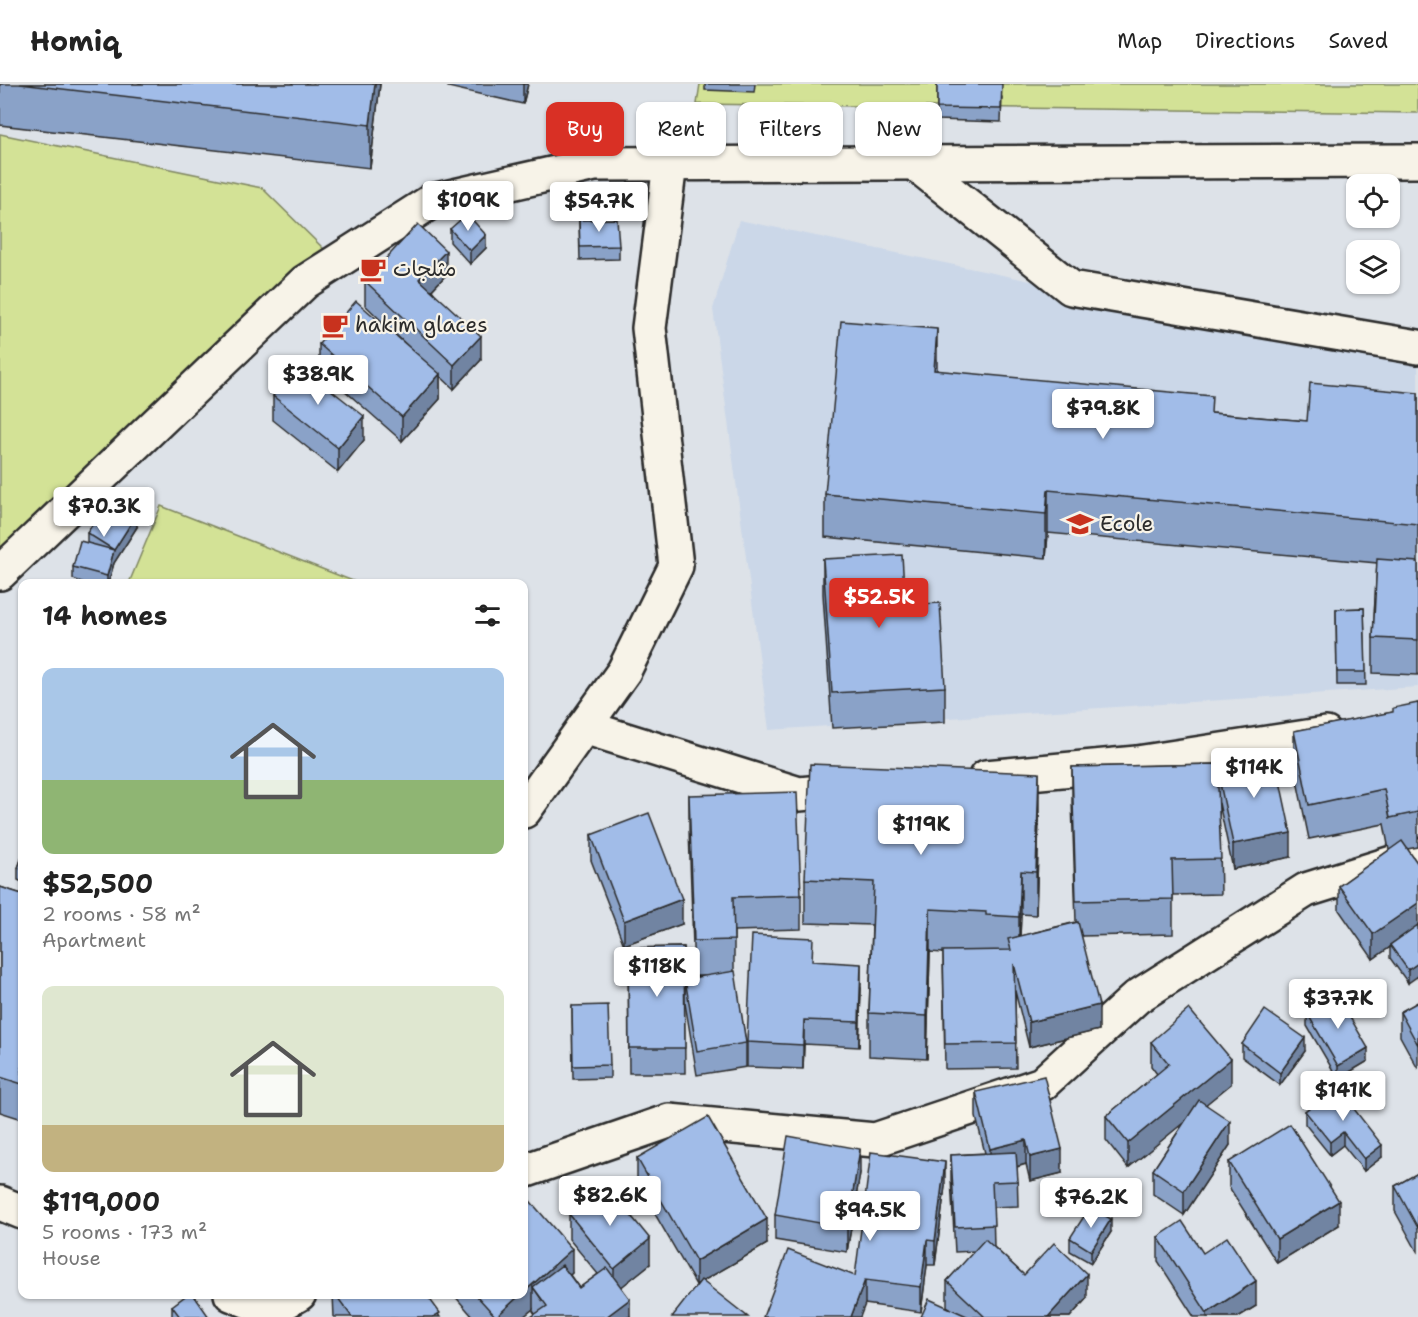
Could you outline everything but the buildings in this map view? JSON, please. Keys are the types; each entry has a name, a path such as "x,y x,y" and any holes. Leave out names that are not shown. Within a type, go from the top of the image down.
{"street":[{"path":"0,573 305,282 432,201 595,164 1418,161"},
{"path":"913,162 1071,288 1418,347"},
{"path":"528,805 624,671 676,566 649,328 670,164"},
{"path":"584,727 799,794 880,786"},
{"path":"962,779 1137,763 1326,735"},
{"path":"528,1170 669,1121 875,1140 1042,1084 1137,997 1306,890 1418,855"},
{"path":"0,1203 18,1210"},
{"path":"250,1299 281,1307"}],"shaded area":[{"name":"Ecole","path":"739,220 1418,362 1418,687 769,730 713,309"}],"green space":[{"path":"700,84 1418,84 1418,113 942,107 942,102 855,102 855,106 843,106 843,102 738,102 738,105 697,102"},
{"path":"0,134 262,188 330,255 0,573"},
{"path":"161,506 348,579 131,579"}],"place":[{"name":"مثلجات","path":"373,269"},
{"name":"hakim glaces","path":"335,325"},
{"name":"Ecole","path":"1080,524"}]}
